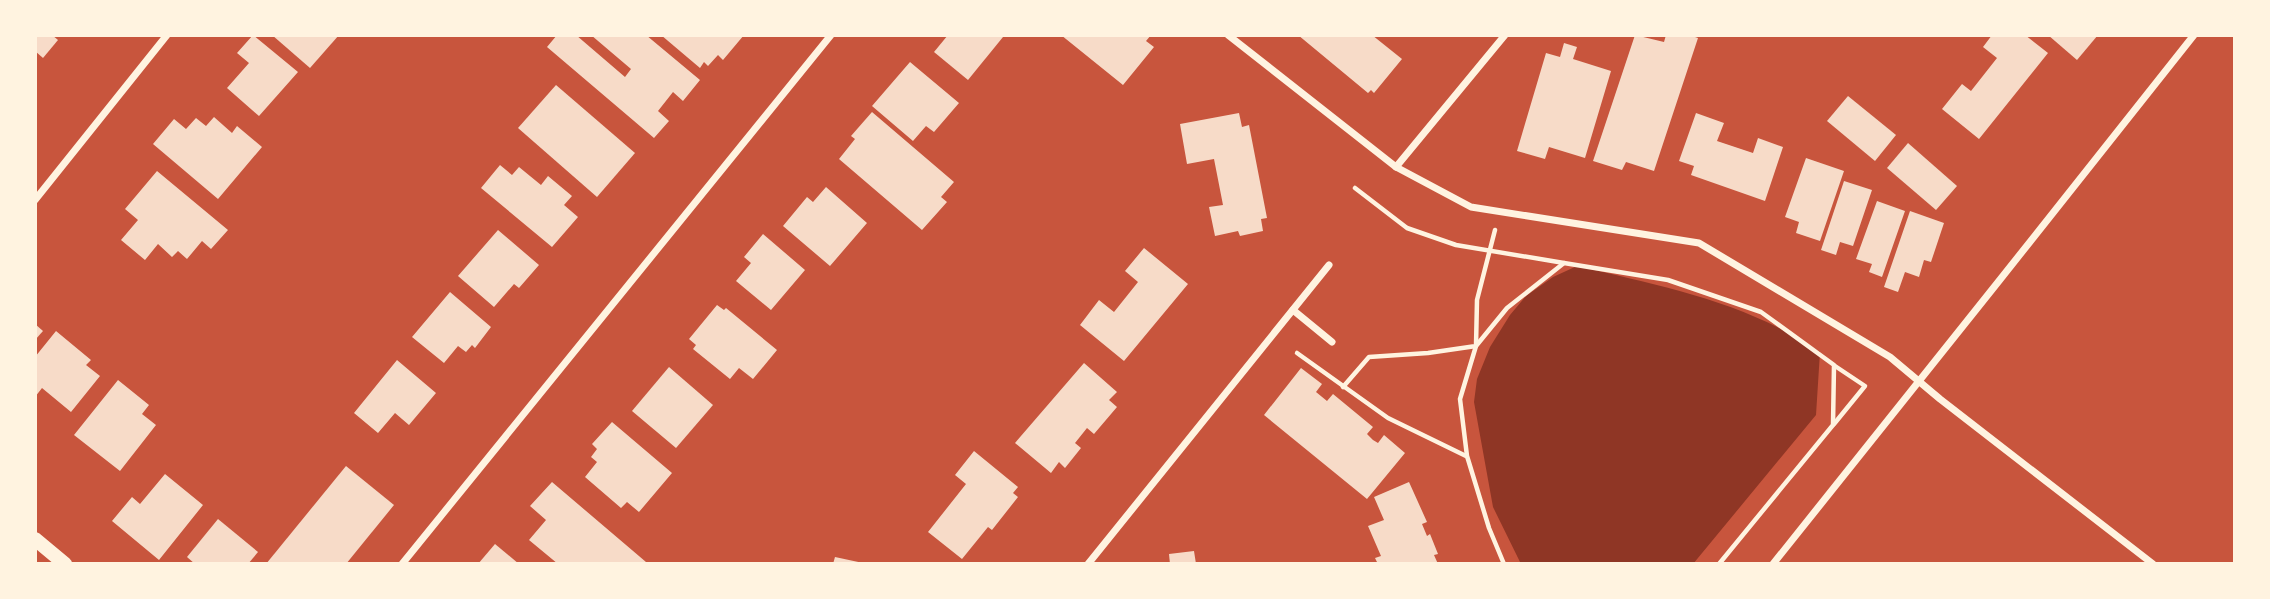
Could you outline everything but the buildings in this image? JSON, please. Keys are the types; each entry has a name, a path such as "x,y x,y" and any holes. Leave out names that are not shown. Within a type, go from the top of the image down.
{"main road":[{"path":"35,539 65,564"}],"street":[{"path":"35,200 167,35"},
{"path":"402,564 831,35"},
{"path":"1228,35 1396,167 1471,207 1699,243 1890,358 2152,564"},
{"path":"1396,167 1505,35"},
{"path":"1773,564 2194,35"},
{"path":"1088,564 1329,265"},
{"path":"1293,310 1332,342"}],"path":[{"path":"1355,188 1407,228 1456,245 1668,280 1761,312 1865,386 1719,564"},
{"path":"1500,212 1477,300 1476,346 1460,399 1467,456 1489,528 1504,564"},
{"path":"1343,387 1369,357 1476,346 1507,308 1564,263"},
{"path":"1297,353 1388,418 1467,456"},
{"path":"1833,425 1834,365"}],"shaded area":[{"path":"1577,266 1672,289 1733,308 1763,320 1820,352 1816,415 1693,564 1521,564 1493,507 1474,402 1477,379 1490,347 1510,315 1526,296 1553,277"}]}
